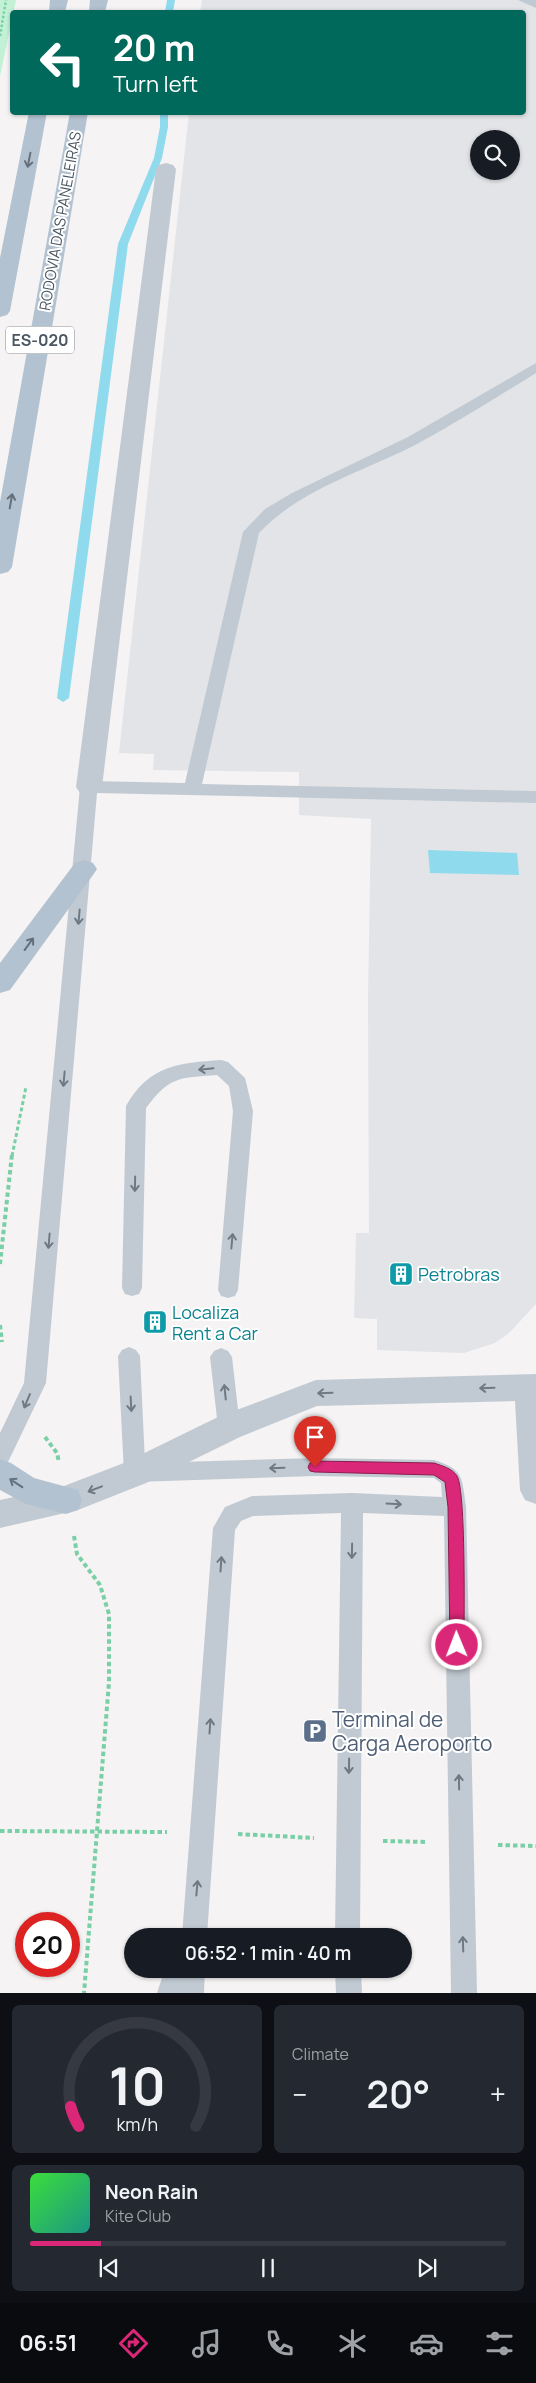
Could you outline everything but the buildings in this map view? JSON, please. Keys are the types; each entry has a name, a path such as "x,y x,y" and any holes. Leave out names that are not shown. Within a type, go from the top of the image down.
{"main road":[{"name":"ES-020","path":"0,311 37,115"},
{"name":"RODOVIA DAS PANELEIRAS","path":"0,566 78,115"},
{"path":"0,983 84,869"},
{"path":"0,1473 26,1490 66,1500"}],"street":[{"path":"89,787 166,169"},
{"path":"0,1514 66,1500 135,1473 229,1427 316,1393 533,1387 536,1490"}],"lane":[{"path":"524,0 536,4"},
{"path":"192,790 251,532 270,512 298,496 413,440 536,368"},
{"path":"0,1455 35,1383 84,869 89,787 536,797"},
{"path":"132,1288 136,1106 154,1083 169,1072 221,1067 238,1083 243,1111 228,1290"},
{"path":"129,1356 135,1473 315,1467 434,1469 443,1472 451,1479 455,1507 464,1993"},
{"path":"221,1357 229,1427"},
{"path":"195,1928 224,1528 233,1514 252,1506 352,1502 455,1507"},
{"path":"348,1928 352,1502"},
{"path":"170,1993 175,1978"},
{"path":"191,1993 192,1978"},
{"path":"348,1978 349,1993"}],"path":[{"path":"0,36 6,0"},
{"path":"0,1264 9,1172 21,1104 27,1086"},
{"path":"24,1409 57,1453 77,1554 100,1585 109,1614 109,1682 95,1832 84,1993"},
{"path":"0,1831 202,1832 348,1840 536,1846"}],"shaded area":[{"path":"202,0 536,0 536,1304 509,1333 495,1343 464,1353 377,1350 377,1319 354,1318 356,1233 369,1233 368,1000 371,819 299,815 299,772 153,770 154,754 119,753 189,115 526,115 526,10 200,10"}],"green space":[{"path":"0,0 16,0 14,10 10,10 10,28 0,76"}],"water":[{"path":"428,850 517,853 519,875 430,873"}],"waterway":[{"path":"169,10 171,0"},
{"path":"63,698 123,244 158,158 164,127 164,115"}],"place":[{"name":"Petrobras","path":"401,1274"},
{"name":"Localiza Rent a Car","path":"155,1322"},
{"name":"Terminal de Carga Aeroporto","path":"315,1731"}],"route":[{"path":"315,1467 434,1469 443,1472 451,1479 455,1507 457,1645"}]}
